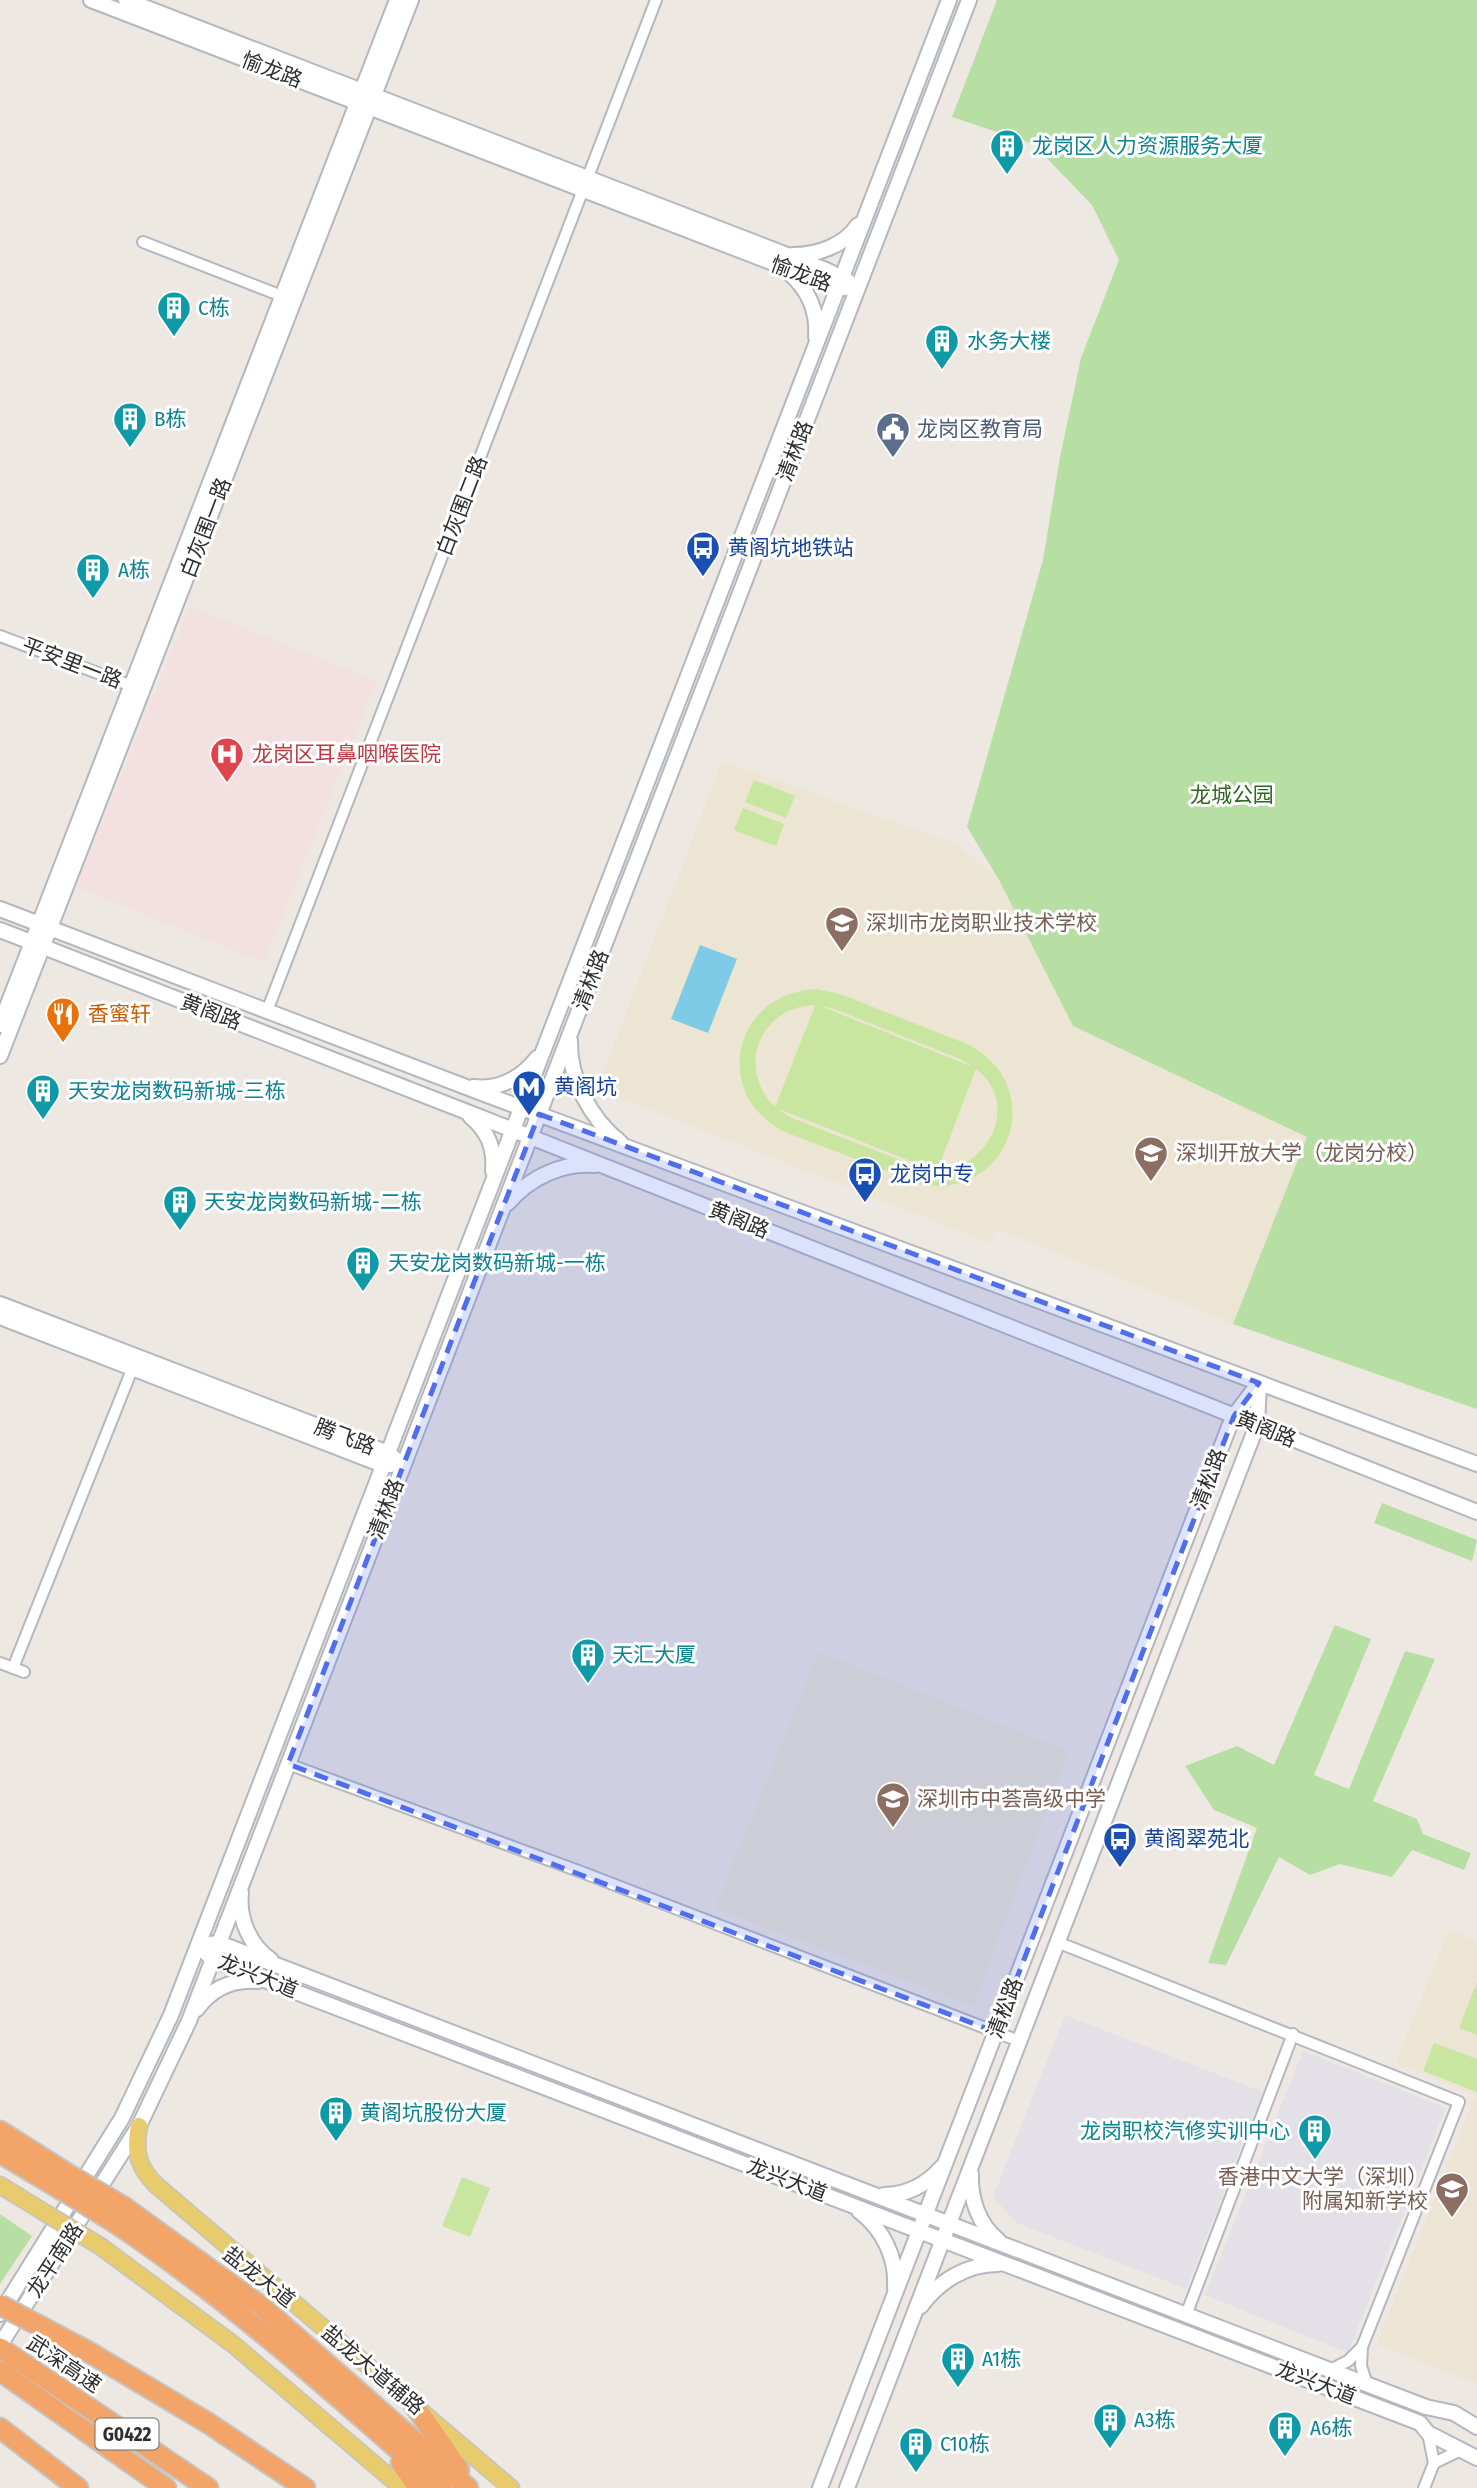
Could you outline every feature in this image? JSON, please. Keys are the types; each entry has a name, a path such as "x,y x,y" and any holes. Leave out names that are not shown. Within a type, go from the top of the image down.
{"highway":[{"name":"盐龙大道","path":"0,2131 66,2183"},
{"name":"盐龙大道","path":"0,2153 66,2183 210,2268 272,2315 470,2488"},
{"name":"盐龙大道","path":"119,2215 308,2370 442,2488"},
{"path":"0,2305 88,2351 208,2423 305,2488"},
{"name":"武深高速","path":"0,2346 39,2386 166,2488"},
{"name":"武深高速","path":"0,2371 39,2386 208,2488"},
{"path":"415,2405 470,2488"},
{"path":"8,2434 78,2488"},
{"path":"380,2434 419,2488"}],"main road":[{"name":"愉龙路","path":"90,0 366,99"},
{"name":"愉龙路","path":"126,0 366,99 858,289"},
{"name":"白灰围一路","path":"366,99 397,0"},
{"name":"白灰围一路","path":"0,1056 38,945 288,299 366,99 411,0"},
{"name":"清林路","path":"95,2164 148,2066 198,1944 949,0"},
{"name":"清林路","path":"188,2021 969,0"},
{"path":"815,347 817,328 814,310 784,261 828,249 854,231 867,213"},
{"path":"777,444 795,451"},
{"name":"黄阁路","path":"0,909 464,1087 1477,1464"},
{"name":"黄阁路","path":"0,930 513,1130 1477,1513"},
{"path":"586,939 604,946"},
{"name":"白灰围一路","path":"0,1025 38,945"},
{"path":"570,1033 573,1068 584,1097 601,1123 629,1148"},
{"path":"464,1087 480,1088 509,1082 535,1061 545,1046"},
{"path":"457,1108 477,1122 490,1140 494,1154 491,1187"},
{"path":"501,1213 519,1191 544,1175 575,1166 606,1167"},
{"name":"腾飞路","path":"0,1304 135,1363"},
{"name":"腾飞路","path":"0,1317 135,1363 403,1466"},
{"name":"清松路","path":"820,2488 1234,1416 1259,1383"},
{"name":"清松路","path":"847,2488 1256,1425 1259,1383"},
{"path":"242,1882 240,1902 249,1935 267,1957 281,1967"},
{"name":"龙兴大道","path":"198,1944 219,1943 1426,2407 1454,2413 1477,2427"},
{"name":"龙兴大道","path":"198,1944 213,1960 1420,2423 1428,2433 1477,2458"},
{"path":"293,1991 299,1974"},
{"path":"188,2021 199,2004 227,1984 240,1980 275,1984"},
{"name":"龙平南路","path":"0,2346 139,2126 188,2021"},
{"name":"盐龙大道辅路","path":"139,2126 136,2154 139,2165 151,2180 511,2488"},
{"name":"龙平南路","path":"0,2314 95,2164"},
{"path":"872,2194 900,2194 911,2190 936,2174 945,2164"},
{"path":"971,2166 970,2184 979,2215 984,2226 1004,2245"},
{"path":"0,2185 100,2246 234,2345 402,2488"},
{"path":"849,2204 872,2222 888,2248 895,2274 893,2300"},
{"path":"914,2315 940,2285 957,2274 988,2264 1007,2264"}],"street":[{"name":"白灰围二路","path":"267,1011 656,0"},
{"path":"143,243 288,299"},
{"name":"平安里一路","path":"0,636 138,688"},
{"path":"13,1668 135,1363"},
{"path":"0,1663 24,1672"},
{"path":"288,1763 597,1878 1019,2041"},
{"path":"1057,1942 1459,2102 1362,2347 1361,2366 1367,2384"},
{"path":"1186,2315 1293,2034"},
{"path":"1330,2370 1348,2361 1362,2347"},
{"path":"1424,2488 1434,2463 1428,2433"},
{"path":"1434,2463 1461,2450"}],"highlighted area":[{"path":"539,1114 1259,1383 1234,1416 996,2032 288,1764"}],"shaded area":[{"name":"龙岗区耳鼻咽喉医院","path":"190,606 377,681 264,963 76,887"},
{"name":"深圳市龙岗职业技术学校","path":"722,761 959,845 999,880 1073,1026 1307,1137 1233,1324 997,1229 990,1243 597,1089"},
{"name":"深圳市中荟高级中学","path":"818,1652 1069,1751 973,2006 715,1908"},
{"name":"香港中文大学（深圳） 附属知新学校","path":"1449,1929 1477,1941 1477,2384 1377,2344 1475,2095 1396,2063"},
{"path":"1065,2015 1263,2092 1186,2289 1017,2223 993,2197"},
{"path":"1303,2051 1446,2108 1348,2353 1205,2295"}],"green space":[{"name":"龙城公园","path":"997,0 1477,0 1477,1409 1233,1324 1307,1137 1073,1026 999,880 967,827 1043,560 1060,457 1081,358 1119,260 1092,205 1033,144 952,117"},
{"path":"754,780 795,796 786,818 745,802"},
{"path":"743,808 784,824 776,846 734,830"},
{"path":"817,989 840,994 967,1044 992,1062 1007,1085 1012,1110 1009,1134 998,1157 979,1174 954,1184 923,1185 785,1132 761,1115 747,1094 740,1071 741,1048 750,1026 766,1007 788,994","holes":["815,1005 775,1107 763,1092 757,1075 759,1042 767,1028 780,1016 796,1008","820,1006 834,1009 960,1059 973,1067","976,1069 989,1083 996,1099 997,1116 993,1132 984,1147 971,1159 955,1167 937,1171","779,1109 933,1170 918,1167 792,1118"]},
{"path":"1382,1503 1477,1540 1472,1561 1374,1523"},
{"path":"1335,1625 1371,1639 1314,1775 1349,1789 1405,1651 1435,1659 1373,1801 1417,1819 1423,1834 1471,1853 1464,1870 1412,1850 1392,1877 1340,1864 1310,1875 1279,1857 1226,1965 1208,1963 1257,1828 1214,1810 1185,1766 1237,1746 1274,1765"},
{"path":"1477,1982 1477,2035 1459,2028"},
{"path":"1434,2043 1477,2059 1477,2092 1423,2071"},
{"path":"462,2177 490,2188 470,2237 442,2226"},
{"path":"0,2214 32,2236 0,2284"}],"water":[{"path":"700,945 737,959 708,1033 671,1019"}],"place":[{"name":"龙岗区人力资源服务大厦","path":"1007,176"},
{"name":"C栋","path":"174,338"},
{"name":"水务大楼","path":"942,371"},
{"name":"B栋","path":"130,449"},
{"name":"龙岗区教育局","path":"893,459"},
{"name":"黄阁坑地铁站","path":"703,578"},
{"name":"A栋","path":"93,600"},
{"name":"龙岗区耳鼻咽喉医院","path":"227,784"},
{"name":"深圳市龙岗职业技术学校","path":"842,953"},
{"name":"香蜜轩","path":"63,1044"},
{"name":"黄阁坑","path":"529,1117"},
{"name":"天安龙岗数码新城-三栋","path":"43,1121"},
{"name":"深圳开放大学（龙岗分校）","path":"1151,1183"},
{"name":"龙岗中专","path":"865,1204"},
{"name":"天安龙岗数码新城-二栋","path":"180,1232"},
{"name":"天安龙岗数码新城-一栋","path":"363,1293"},
{"name":"天汇大厦","path":"588,1685"},
{"name":"深圳市中荟高级中学","path":"893,1829"},
{"name":"黄阁翠苑北","path":"1120,1869"},
{"name":"黄阁坑股份大厦","path":"336,2143"},
{"name":"龙岗职校汽修实训中心","path":"1315,2161"},
{"name":"香港中文大学（深圳） 附属知新学校","path":"1452,2219"},
{"name":"A1栋","path":"958,2389"},
{"name":"A3栋","path":"1110,2450"},
{"name":"A6栋","path":"1285,2458"},
{"name":"C10栋","path":"916,2474"}]}
